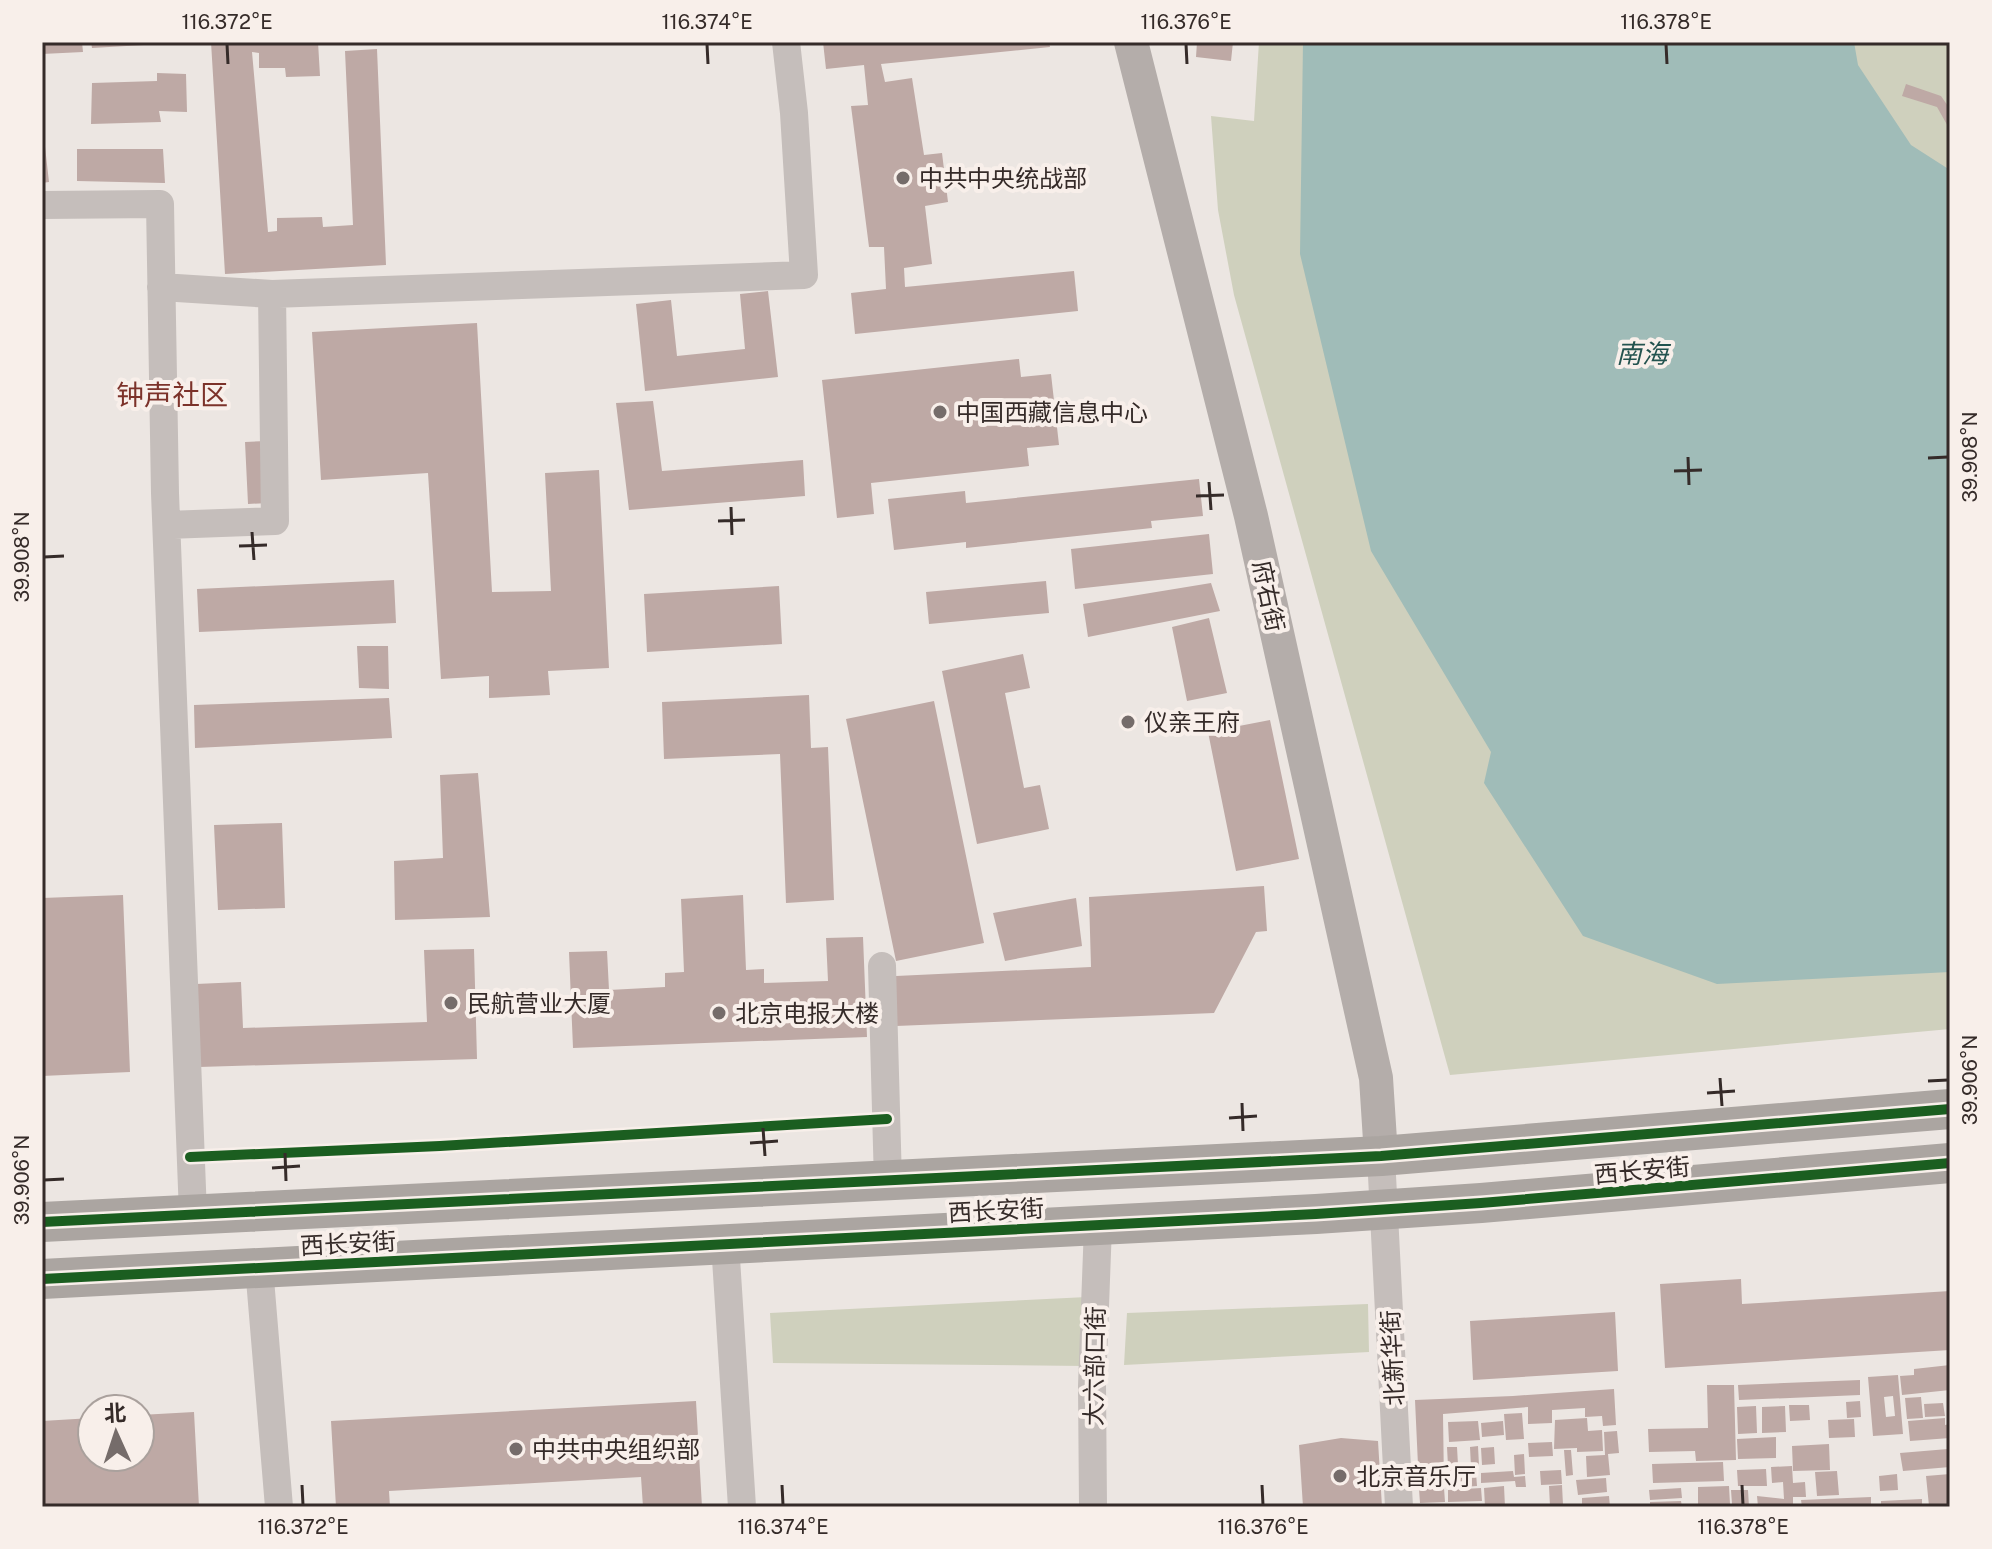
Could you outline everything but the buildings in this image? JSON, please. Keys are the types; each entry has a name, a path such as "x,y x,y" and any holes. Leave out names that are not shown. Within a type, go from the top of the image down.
{"highway":[{"name":"西长安街","path":"42,1222 1381,1156 1950,1109"},
{"name":"西长安街","path":"42,1279 1385,1210 1950,1163"}],"main road":[{"name":"府右街","path":"1131,42 1251,516 1376,1078 1381,1156"}],"street":[{"path":"161,287 272,294 804,275 794,113 786,42"},
{"path":"42,205 160,204 167,525 193,1214"},
{"path":"167,525 275,521 272,294"},
{"path":"882,966 888,1182"},
{"name":"北新华街","path":"1381,1156 1399,1507"},
{"name":"大六部口街","path":"1093,1507 1092,1386 1098,1226"},
{"path":"725,1243 742,1507"},
{"path":"259,1267 279,1507"}],"green space":[{"name":"南海","path":"1259,42 1950,42 1950,1029 1450,1075 1234,295 1218,210 1211,116 1254,121"},
{"path":"1087,1297 1086,1366 773,1363 770,1313"},
{"path":"1368,1304 1369,1352 1124,1365 1127,1313"}],"water":[{"name":"南海","path":"1303,42 1854,42 1858,65 1911,145 1950,170 1950,972 1717,984 1583,936 1484,783 1491,752 1371,551 1300,254"}],"cycle path":[{"path":"42,1222 1381,1156 1950,1109"},
{"path":"190,1157 440,1146 887,1119"},
{"path":"42,1279 1316,1214 1950,1163"}],"place":[{"name":"中共中央统战部","path":"903,178"},
{"name":"中国西藏信息中心","path":"940,412"},
{"name":"仪亲王府","path":"1128,722"},
{"name":"民航营业大厦","path":"451,1003"},
{"name":"北京电报大楼","path":"719,1013"},
{"name":"中共中央组织部","path":"516,1449"},
{"name":"北京音乐厅","path":"1340,1476"}],"district":[{"name":"钟声社区","path":"172,394"}]}
